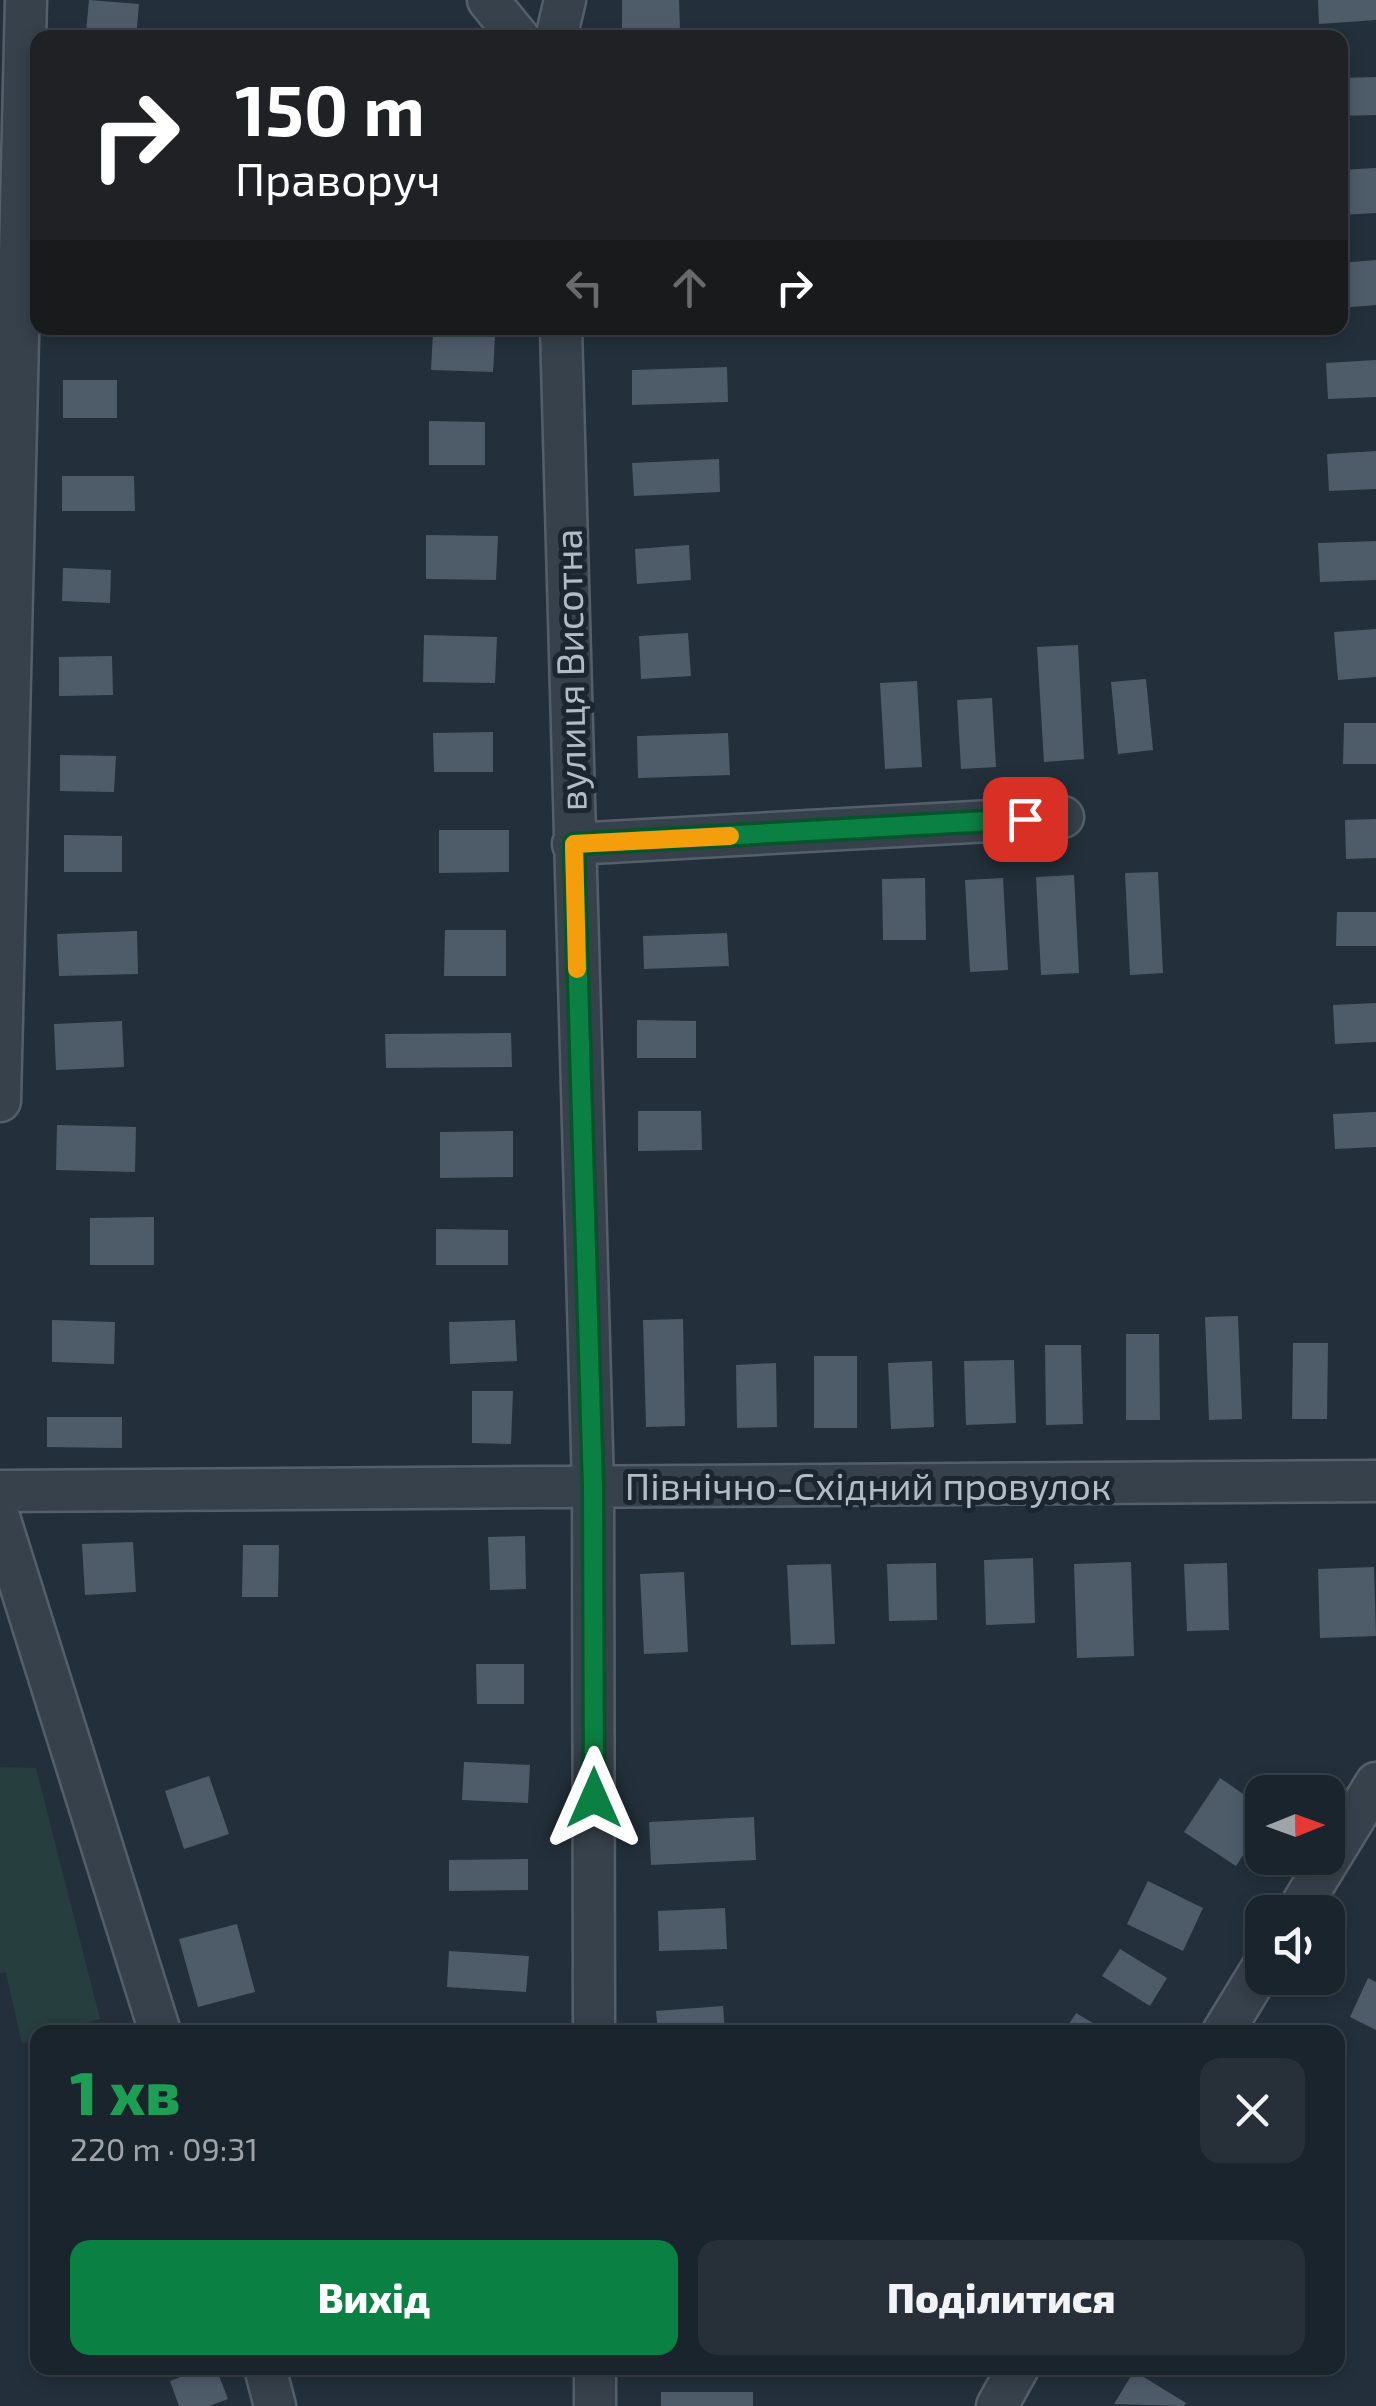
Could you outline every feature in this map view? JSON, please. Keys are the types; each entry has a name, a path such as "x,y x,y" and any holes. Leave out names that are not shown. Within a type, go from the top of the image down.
{"street":[{"path":"0,1101 26,0"},
{"path":"488,0 513,30"},
{"path":"558,30 565,0"},
{"name":"вулиця Висотна","path":"560,335 593,1487 594,2025"},
{"path":"574,844 1062,817"},
{"name":"Північно-Східний провулок","path":"0,1491 1376,1481"},
{"path":"0,1520 158,2025"},
{"path":"1307,1895 1376,1783"},
{"path":"1227,2025 1246,1995"},
{"path":"267,2375 275,2406"},
{"path":"595,2375 595,2406"},
{"path":"996,2406 1014,2375"}],"green space":[{"path":"0,1767 36,1768 100,2019 80,2025 30,2025 30,2041 22,2044 6,1973 0,1973"}],"building":[{"path":"89,0 139,4 137,30 86,30"},
{"path":"622,0 679,0 680,30 622,30"},
{"path":"1318,0 1376,0 1376,20 1319,24"},
{"path":"1376,77 1376,115 1348,116 1348,78"},
{"path":"1376,168 1376,213 1348,215 1348,170"},
{"path":"1376,260 1376,305 1348,307 1348,262"},
{"path":"433,335 495,336 493,372 431,370"},
{"path":"1376,360 1376,397 1328,399 1326,363"},
{"path":"727,367 728,402 632,405 632,370"},
{"path":"63,380 117,380 117,418 63,418"},
{"path":"429,421 485,422 485,465 429,465"},
{"path":"1376,451 1376,489 1329,491 1327,454"},
{"path":"719,459 720,492 634,496 632,463"},
{"path":"62,476 134,476 135,511 62,511"},
{"path":"426,535 498,536 496,580 426,579"},
{"path":"1376,541 1376,580 1320,582 1318,543"},
{"path":"689,545 691,580 637,584 635,549"},
{"path":"63,568 111,570 110,603 62,601"},
{"path":"1376,629 1376,677 1338,680 1334,632"},
{"path":"688,633 691,676 641,679 639,636"},
{"path":"424,635 497,637 495,683 423,682"},
{"path":"1078,645 1084,759 1044,762 1037,647"},
{"path":"112,656 113,695 59,696 59,657"},
{"path":"1146,679 1153,750 1118,754 1111,682"},
{"path":"917,681 922,767 885,769 880,683"},
{"path":"992,698 996,767 961,769 957,700"},
{"path":"1344,723 1376,723 1376,764 1343,764"},
{"path":"493,732 493,772 434,772 433,733"},
{"path":"728,733 730,775 638,778 637,736"},
{"path":"60,755 116,756 114,792 60,791"},
{"path":"1376,819 1376,858 1346,859 1345,820"},
{"path":"439,830 509,830 509,872 439,873"},
{"path":"64,835 122,836 122,872 64,872"},
{"path":"1158,872 1163,973 1130,975 1125,873"},
{"path":"1074,875 1079,973 1041,975 1036,877"},
{"path":"925,878 926,940 883,940 882,879"},
{"path":"1003,878 1008,970 970,972 965,880"},
{"path":"1337,912 1376,912 1376,946 1336,946"},
{"path":"445,930 506,930 506,976 444,976"},
{"path":"137,931 138,974 59,976 57,934"},
{"path":"727,933 729,966 644,969 643,936"},
{"path":"1376,1003 1376,1042 1335,1044 1333,1005"},
{"path":"637,1020 696,1021 696,1058 637,1058"},
{"path":"122,1021 124,1067 56,1070 54,1024"},
{"path":"511,1033 512,1067 386,1068 385,1034"},
{"path":"638,1111 701,1111 702,1150 638,1151"},
{"path":"1376,1112 1376,1147 1335,1149 1333,1114"},
{"path":"57,1125 136,1127 135,1172 56,1170"},
{"path":"513,1131 513,1177 440,1178 440,1132"},
{"path":"154,1217 154,1265 90,1265 90,1218"},
{"path":"436,1229 508,1230 508,1265 436,1265"},
{"path":"1238,1316 1242,1419 1209,1420 1205,1317"},
{"path":"683,1319 685,1426 646,1427 643,1320"},
{"path":"52,1320 115,1322 114,1364 52,1362"},
{"path":"515,1320 517,1361 450,1364 449,1322"},
{"path":"1126,1334 1159,1334 1160,1420 1126,1420"},
{"path":"1293,1343 1328,1343 1327,1419 1292,1419"},
{"path":"1045,1345 1081,1345 1083,1424 1046,1425"},
{"path":"814,1356 857,1356 857,1428 814,1428"},
{"path":"1014,1360 1016,1423 966,1425 964,1361"},
{"path":"932,1361 934,1427 891,1429 888,1363"},
{"path":"776,1363 777,1427 737,1428 736,1365"},
{"path":"472,1391 513,1391 511,1444 472,1443"},
{"path":"47,1417 122,1417 122,1448 47,1447"},
{"path":"525,1536 526,1589 490,1590 488,1537"},
{"path":"133,1542 136,1592 85,1595 82,1544"},
{"path":"243,1545 279,1545 278,1597 242,1597"},
{"path":"1033,1558 1035,1623 986,1625 984,1560"},
{"path":"1131,1562 1134,1656 1077,1658 1074,1564"},
{"path":"936,1563 937,1620 889,1621 887,1564"},
{"path":"1227,1563 1229,1630 1187,1631 1184,1564"},
{"path":"831,1564 835,1644 791,1645 787,1565"},
{"path":"1374,1567 1376,1636 1320,1638 1318,1569"},
{"path":"684,1572 688,1652 644,1654 640,1574"},
{"path":"476,1664 524,1664 524,1704 477,1704"},
{"path":"464,1762 530,1765 528,1803 462,1800"},
{"path":"209,1776 229,1834 184,1849 165,1791"},
{"path":"1220,1778 1245,1795 1245,1852 1236,1866 1184,1832"},
{"path":"754,1817 756,1860 651,1865 649,1822"},
{"path":"528,1859 528,1890 449,1891 449,1860"},
{"path":"1148,1881 1203,1908 1183,1951 1127,1924"},
{"path":"725,1908 727,1949 659,1951 658,1911"},
{"path":"237,1924 255,1992 198,2007 179,1939"},
{"path":"1120,1949 1167,1978 1150,2006 1102,1976"},
{"path":"449,1951 529,1956 526,1992 447,1987"},
{"path":"1368,1978 1376,1982 1376,2030 1350,2017"},
{"path":"723,2006 724,2025 657,2025 656,2011"},
{"path":"1076,2013 1096,2025 1068,2025"},
{"path":"186,2375 219,2375 228,2399 209,2406 179,2406 170,2381"},
{"path":"1132,2375 1140,2375 1186,2403 1184,2406 1114,2404"},
{"path":"661,2392 753,2392 753,2406 661,2406"}],"slow traffic":[{"path":"577,969 574,844 730,836"}],"route":[{"path":"594,1798 593,1487 574,844 1025,819"}]}
